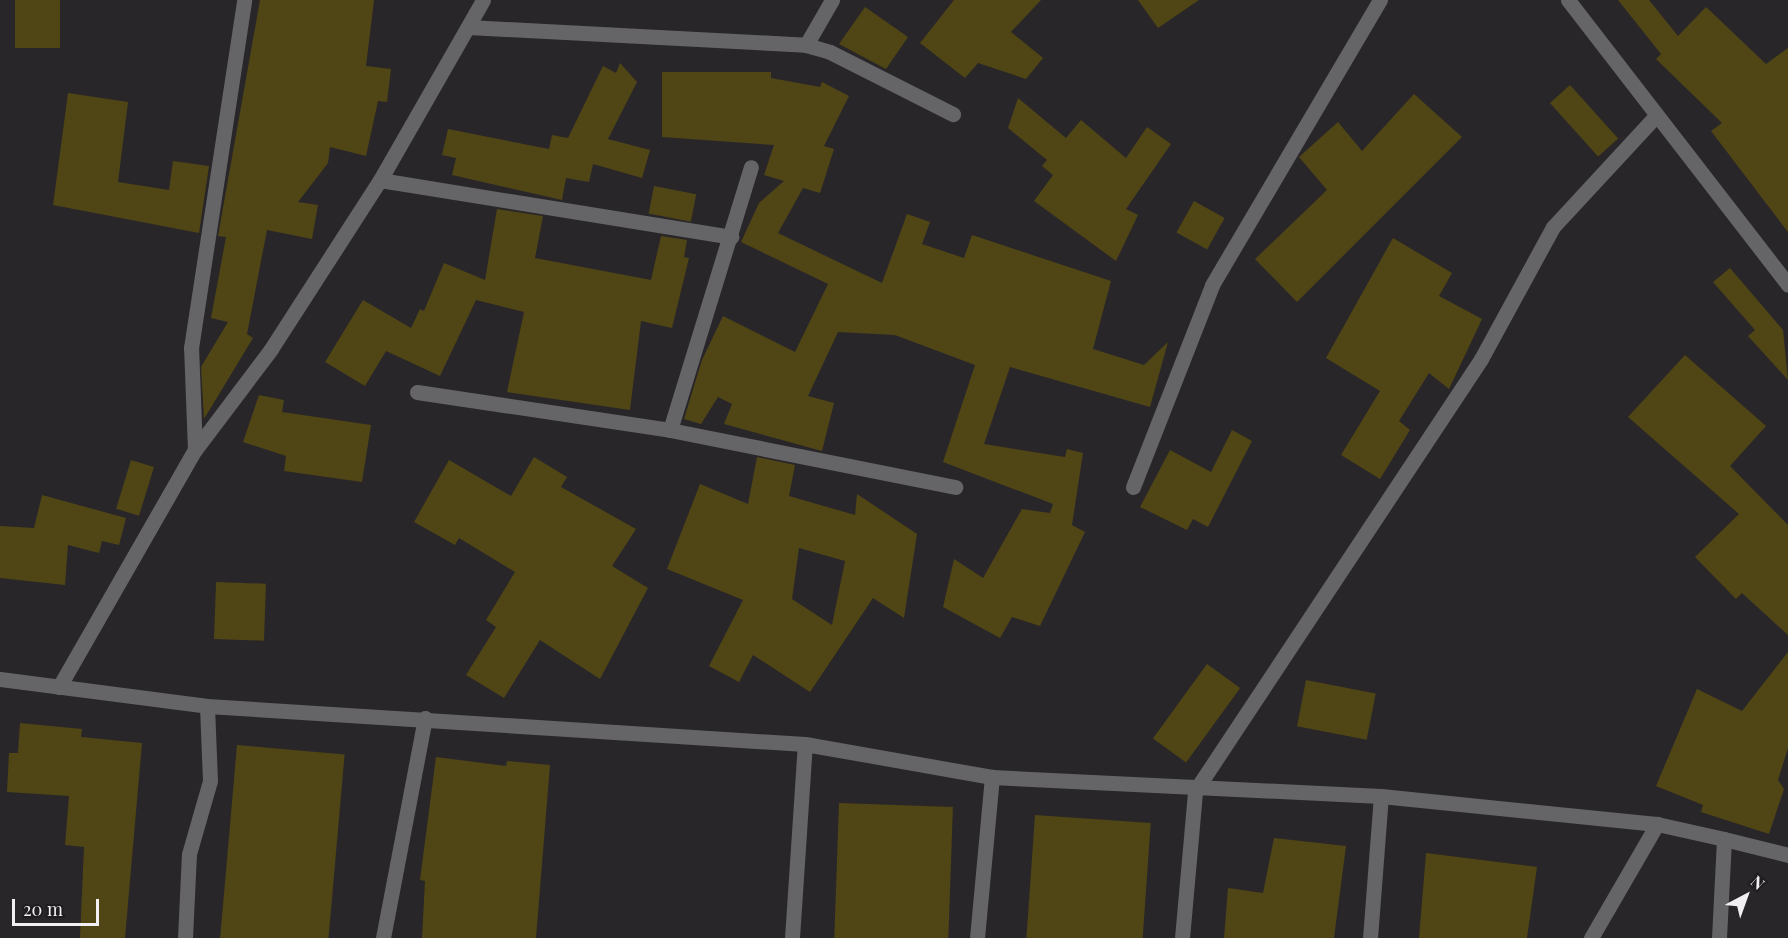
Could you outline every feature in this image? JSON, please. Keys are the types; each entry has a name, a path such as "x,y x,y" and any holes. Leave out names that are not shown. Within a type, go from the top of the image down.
{"street":[{"path":"195,450 192,348 244,0"},
{"path":"59,687 195,450 271,349 380,180 483,0"},
{"path":"806,45 832,0"},
{"path":"1133,486 1212,285 1380,0"},
{"path":"1568,0 1655,117 1788,285"},
{"path":"468,27 806,45 830,52 953,114"},
{"path":"1182,938 1195,791 1481,359 1553,227 1655,117"},
{"path":"670,430 686,366 731,237 751,167"},
{"path":"380,180 731,237"},
{"path":"417,392 670,430 955,487"},
{"path":"0,679 207,706 425,718 805,744 992,777 1195,791 1381,796 1657,824 1788,855"},
{"path":"185,938 189,854 210,781 207,706"},
{"path":"382,938 425,718"},
{"path":"792,938 805,744"},
{"path":"977,938 992,777"},
{"path":"1370,938 1381,796"},
{"path":"1592,938 1657,824"},
{"path":"1719,938 1724,839"}],"building":[{"path":"15,0 60,0 60,48 15,48"},
{"path":"260,0 374,0 366,66 391,69 387,102 378,101 366,156 330,147 328,163 298,202 318,205 312,239 267,230 247,334 253,338 204,419 201,367 228,322 211,318 226,237 218,236"},
{"path":"954,0 1041,0 1011,32 1043,58 1026,79 978,63 965,78 920,43"},
{"path":"1138,0 1199,0 1158,28"},
{"path":"1618,0 1649,0 1678,36 1706,7 1766,64 1788,48 1788,232 1711,131 1722,123 1656,59 1661,54"},
{"path":"865,7 908,37 886,69 839,44"},
{"path":"620,63 637,82 608,139 650,150 642,178 593,164 589,182 566,178 562,200 452,175 456,158 442,155 448,129 549,149 552,135 568,138 603,66 616,73"},
{"path":"662,72 771,72 771,78 820,87 822,82 849,96 824,146 834,149 820,193 803,188 778,233 882,283 907,214 930,222 922,244 964,258 972,235 1111,281 1093,349 1144,365 1168,342 1150,407 1010,367 984,444 1065,457 1067,449 1083,453 1072,525 1085,532 1040,626 1012,617 1000,638 943,607 954,559 983,578 1022,509 1050,513 1053,504 943,462 975,365 895,335 838,332 808,396 834,403 822,451 724,424 732,404 718,397 701,424 684,419 702,360 723,316 795,352 828,284 741,242 759,203 784,181 764,175 774,145 662,137"},
{"path":"1570,85 1618,139 1598,157 1550,103"},
{"path":"68,93 128,102 118,182 169,190 173,161 209,166 199,233 53,205"},
{"path":"1414,94 1462,137 1297,302 1255,259 1327,190 1299,157 1338,122 1362,151"},
{"path":"1018,98 1066,138 1081,120 1126,158 1147,127 1171,144 1126,209 1138,215 1116,261 1034,201 1053,175 1042,166 1047,160 1008,128"},
{"path":"654,186 696,194 691,222 649,213"},
{"path":"1194,201 1225,218 1207,249 1177,232"},
{"path":"497,209 543,216 535,258 651,280 661,236 687,240 684,257 689,258 672,328 641,321 630,410 507,392 524,312 476,300 440,376 386,351 365,386 325,362 363,300 411,328 420,309 424,311 444,263 485,280"},
{"path":"1393,238 1452,273 1439,296 1482,319 1449,389 1429,373 1399,421 1410,430 1380,479 1341,455 1380,391 1326,358"},
{"path":"1730,268 1783,330 1788,380 1748,336 1755,330 1713,282"},
{"path":"1685,355 1766,426 1730,466 1788,525 1788,635 1742,593 1736,599 1695,557 1739,514 1628,417"},
{"path":"259,395 284,400 282,412 371,425 362,482 284,471 286,456 243,442"},
{"path":"1232,430 1252,441 1208,527 1193,519 1187,530 1140,507 1170,450 1211,472"},
{"path":"534,457 567,477 561,487 636,529 612,566 648,588 600,679 540,640 504,698 466,675 496,627 486,620 515,572 459,538 455,545 414,522 449,460 511,496"},
{"path":"757,457 795,465 789,496 855,515 857,494 917,534 904,618 873,598 810,692 753,655 739,682 709,666 743,600 667,569 700,484 748,504","holes":["799,548 845,561 832,625 792,599"]},
{"path":"131,460 154,467 139,516 116,509"},
{"path":"42,495 126,518 119,545 102,541 99,553 68,545 65,585 0,578 0,526 34,528"},
{"path":"216,582 266,584 264,641 214,639"},
{"path":"1788,652 1788,748 1778,780 1784,789 1769,834 1701,812 1703,805 1656,786 1697,689 1742,711"},
{"path":"1207,664 1240,688 1186,763 1153,738"},
{"path":"1306,680 1376,694 1367,740 1297,726"},
{"path":"20,723 82,729 81,737 142,743 125,938 80,938 84,847 65,845 69,796 7,792 9,753 18,753"},
{"path":"237,745 345,754 329,938 220,938"},
{"path":"436,757 506,766 507,761 550,765 536,938 422,938 425,881 420,880"},
{"path":"839,803 953,807 948,938 834,938"},
{"path":"1035,815 1151,823 1143,938 1026,938"},
{"path":"1274,838 1346,846 1334,938 1224,938 1228,888 1263,893"},
{"path":"1426,853 1537,867 1527,938 1419,938"}]}
